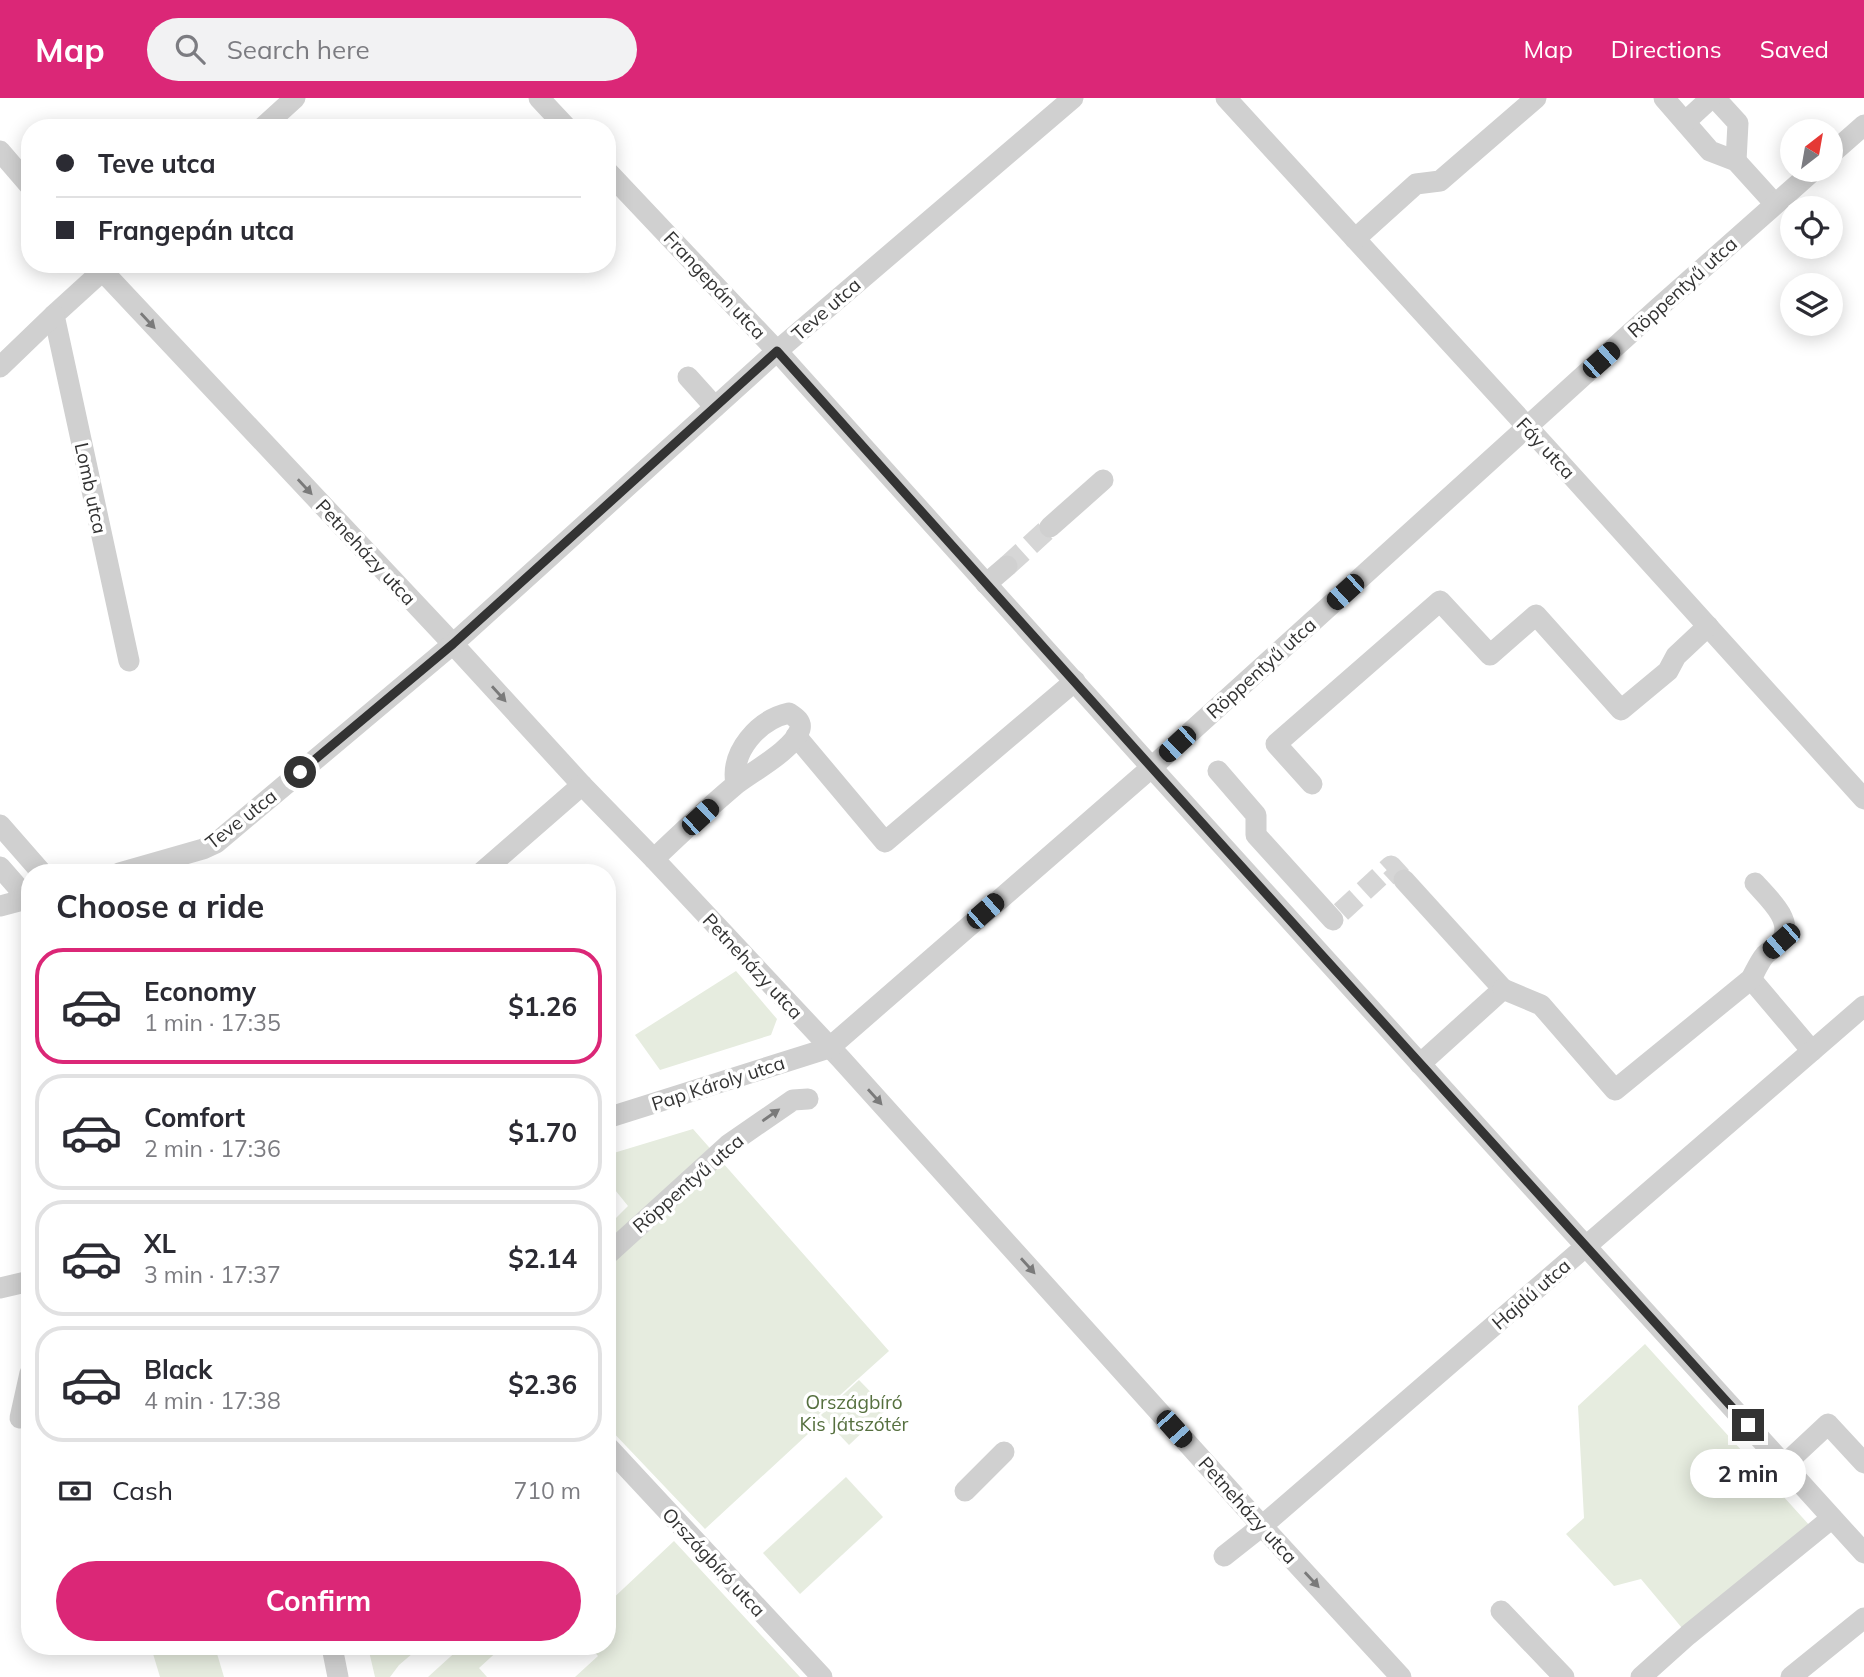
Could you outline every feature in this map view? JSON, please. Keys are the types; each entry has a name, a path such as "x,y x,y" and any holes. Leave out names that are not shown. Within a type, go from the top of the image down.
{"street":[{"path":"272,119 295,98"},
{"path":"539,98 559,119"},
{"name":"Teve utca","path":"173,864 216,843 453,644 777,351 1073,98"},
{"name":"Fáy utca","path":"1226,98 1864,799"},
{"path":"1355,239 1416,184 1440,181 1536,98"},
{"path":"1736,161 1738,122 1717,101 1676,109 1710,151 1736,161 1775,204"},
{"path":"1843,144 1864,125"},
{"path":"0,151 21,176"},
{"name":"Frangepán utca","path":"616,181 777,351 1864,1553"},
{"name":"Röppentyű utca","path":"829,1048 1152,767 1800,182"},
{"path":"0,367 96,273"},
{"name":"Petneházy utca","path":"108,273 829,1048 1401,1677"},
{"name":"Lomb utca","path":"54,315 129,661"},
{"path":"688,377 715,407"},
{"path":"1050,527 1103,480"},
{"path":"986,584 1007,566"},
{"path":"1312,785 1276,744 1440,601 1490,655 1536,615 1621,710 1668,671 1680,652 1708,626"},
{"path":"796,736 885,842 1074,681"},
{"path":"654,859 736,784 773,759 800,731 797,719 789,713 765,723 751,736 739,754 734,769 736,784"},
{"path":"1218,771 1256,815 1256,835 1337,916 1309,942"},
{"path":"491,864 582,785"},
{"path":"0,825 34,864"},
{"path":"0,867 21,890"},
{"path":"1404,880 1503,989 1541,1005 1615,1090 1751,979 1766,955 1781,941 1785,932 1780,913 1755,883"},
{"path":"0,906 21,901"},
{"path":"1751,979 1812,1051"},
{"path":"1420,1064 1503,989"},
{"name":"Hajdú utca","path":"1224,1556 1864,1006"},
{"name":"Pap Károly utca","path":"616,1115 829,1048"},
{"name":"Röppentyű utca","path":"616,1247 728,1145 793,1100 808,1098"},
{"path":"0,1289 21,1283"},
{"path":"20,1418 21,1414"},
{"path":"1784,1465 1828,1424 1864,1462"},
{"path":"965,1491 1004,1452"},
{"name":"Országbíró utca","path":"616,1456 822,1677"},
{"path":"1641,1677 1832,1518"},
{"path":"1501,1611 1564,1677"},
{"path":"1791,1677 1864,1618"},
{"path":"334,1655 338,1677"}],"green space":[{"path":"736,971 777,1019 771,1035 660,1070 635,1035"},
{"path":"693,1129 889,1351 818,1415 822,1421 705,1529 616,1435 616,1218 628,1206 616,1191 616,1152"},
{"path":"1645,1344 1811,1527 1682,1628 1641,1579 1614,1586 1566,1534 1584,1518 1578,1406"},
{"name":"Országbíró Kis Játszótér","path":"859,1380 887,1409 849,1445 821,1415"},
{"path":"846,1477 883,1517 800,1594 763,1553"},
{"path":"674,1541 800,1677 575,1677 597,1655 616,1655 616,1596"},
{"path":"153,1655 217,1655 224,1677 160,1677"},
{"path":"370,1655 411,1655 390,1677 375,1677"},
{"path":"452,1655 493,1655 479,1668 487,1677 428,1677"}],"tunnel":[{"path":"1007,566 1050,527"},
{"path":"1341,912 1391,866 1404,880"}],"route":[{"path":"300,772 453,644 777,351 1748,1425"}]}
